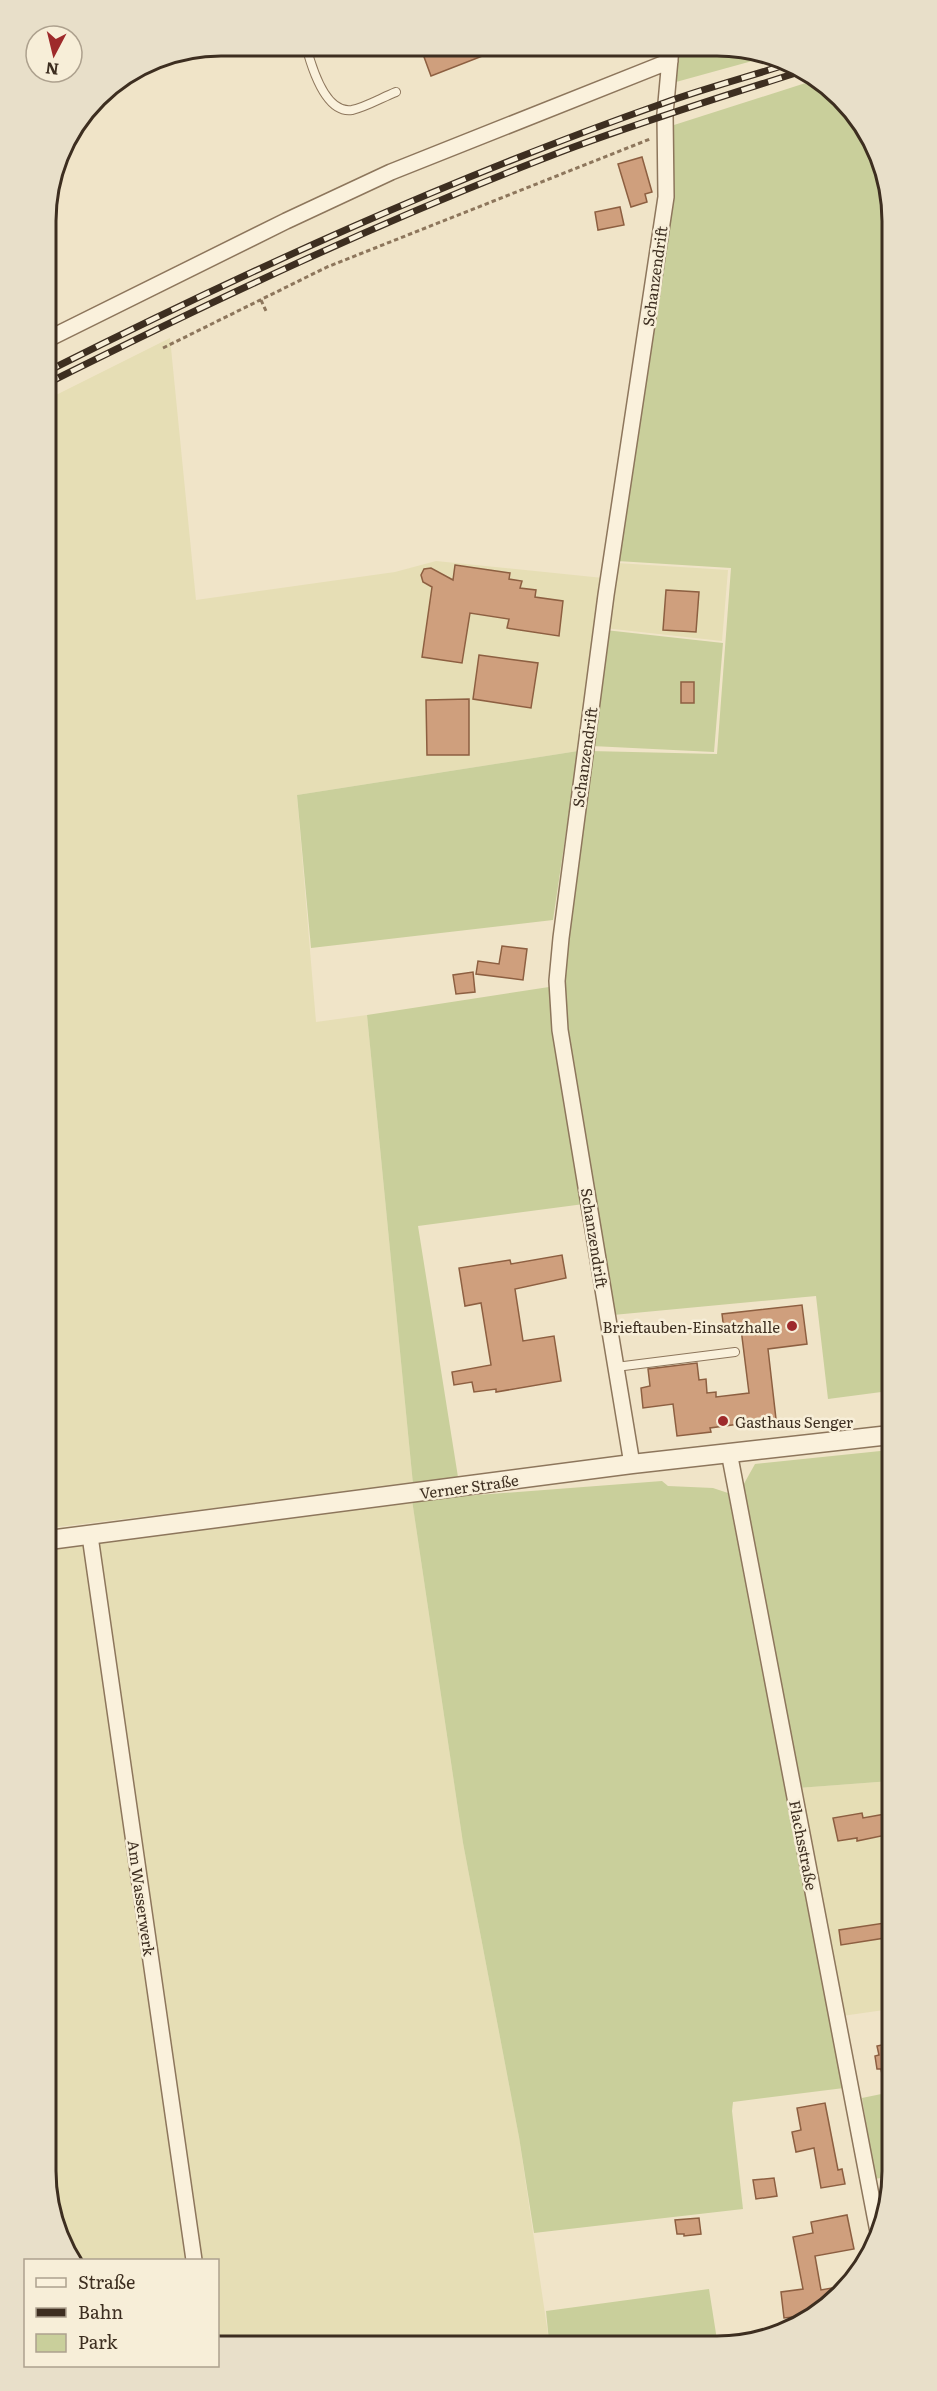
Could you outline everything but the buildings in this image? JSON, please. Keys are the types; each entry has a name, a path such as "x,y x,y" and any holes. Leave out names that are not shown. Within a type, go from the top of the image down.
{"street":[{"path":"56,335 286,221 391,172 665,56"},
{"name":"Schanzendrift","path":"632,1464 560,1030 558,963 606,595 666,197 665,133 670,56"},
{"name":"Verner Straße","path":"56,1539 632,1464 881,1436"},
{"name":"Flachsstraße","path":"729,1452 875,2216"},
{"name":"Am Wasserwerk","path":"90,1536 194,2259"}],"lane":[{"path":"310,56 326,96 340,108 352,110 396,92"},
{"path":"616,1367 735,1353"}],"path":[{"path":"164,348 327,267 665,133"},
{"path":"261,300 266,312"}],"shaded area":[{"path":"170,338 196,600 395,572 436,561 613,579 617,563 728,570 722,641 595,627 578,751 297,795 316,1022 367,1015 413,1484 56,1527 56,395"},
{"path":"412,1500 463,1843 519,2137 548,2336 219,2336 219,2259 198,2259 95,1540"},
{"path":"85,1542 187,2259 82,2259 68,2234 57,2192 56,1545"},
{"path":"881,1782 881,2010 842,2016 798,1788"}],"green space":[{"path":"678,56 738,57 755,60 676,82"},
{"path":"807,83 825,96 854,129 873,168 880,199 882,221 881,1392 828,1399 816,1296 613,1315 564,1030 561,978 590,751 717,754 731,568 617,561 670,203 674,125"},
{"path":"605,630 723,643 714,752 592,746"},
{"path":"578,751 553,920 311,948 297,795"},
{"path":"549,987 584,1204 418,1226 458,1477 413,1484 367,1015"},
{"path":"881,1451 881,1782 798,1788 741,1489 755,1464"},
{"path":"662,1481 668,1486 713,1488 728,1493 844,2088 733,2102 732,2111 743,2209 534,2233 519,2137 463,1843 412,1500"},
{"path":"881,2094 881,2178 875,2179 862,2098"},
{"path":"709,2289 716,2336 548,2336 546,2311"}],"railway":[{"path":"56,367 274,262 428,194 664,103 777,67"},
{"path":"56,379 363,233 493,179 588,142 792,74"}],"place":[{"name":"Brieftauben-Einsatzhalle","path":"792,1326"},
{"name":"Gasthaus Senger","path":"723,1421"}]}
